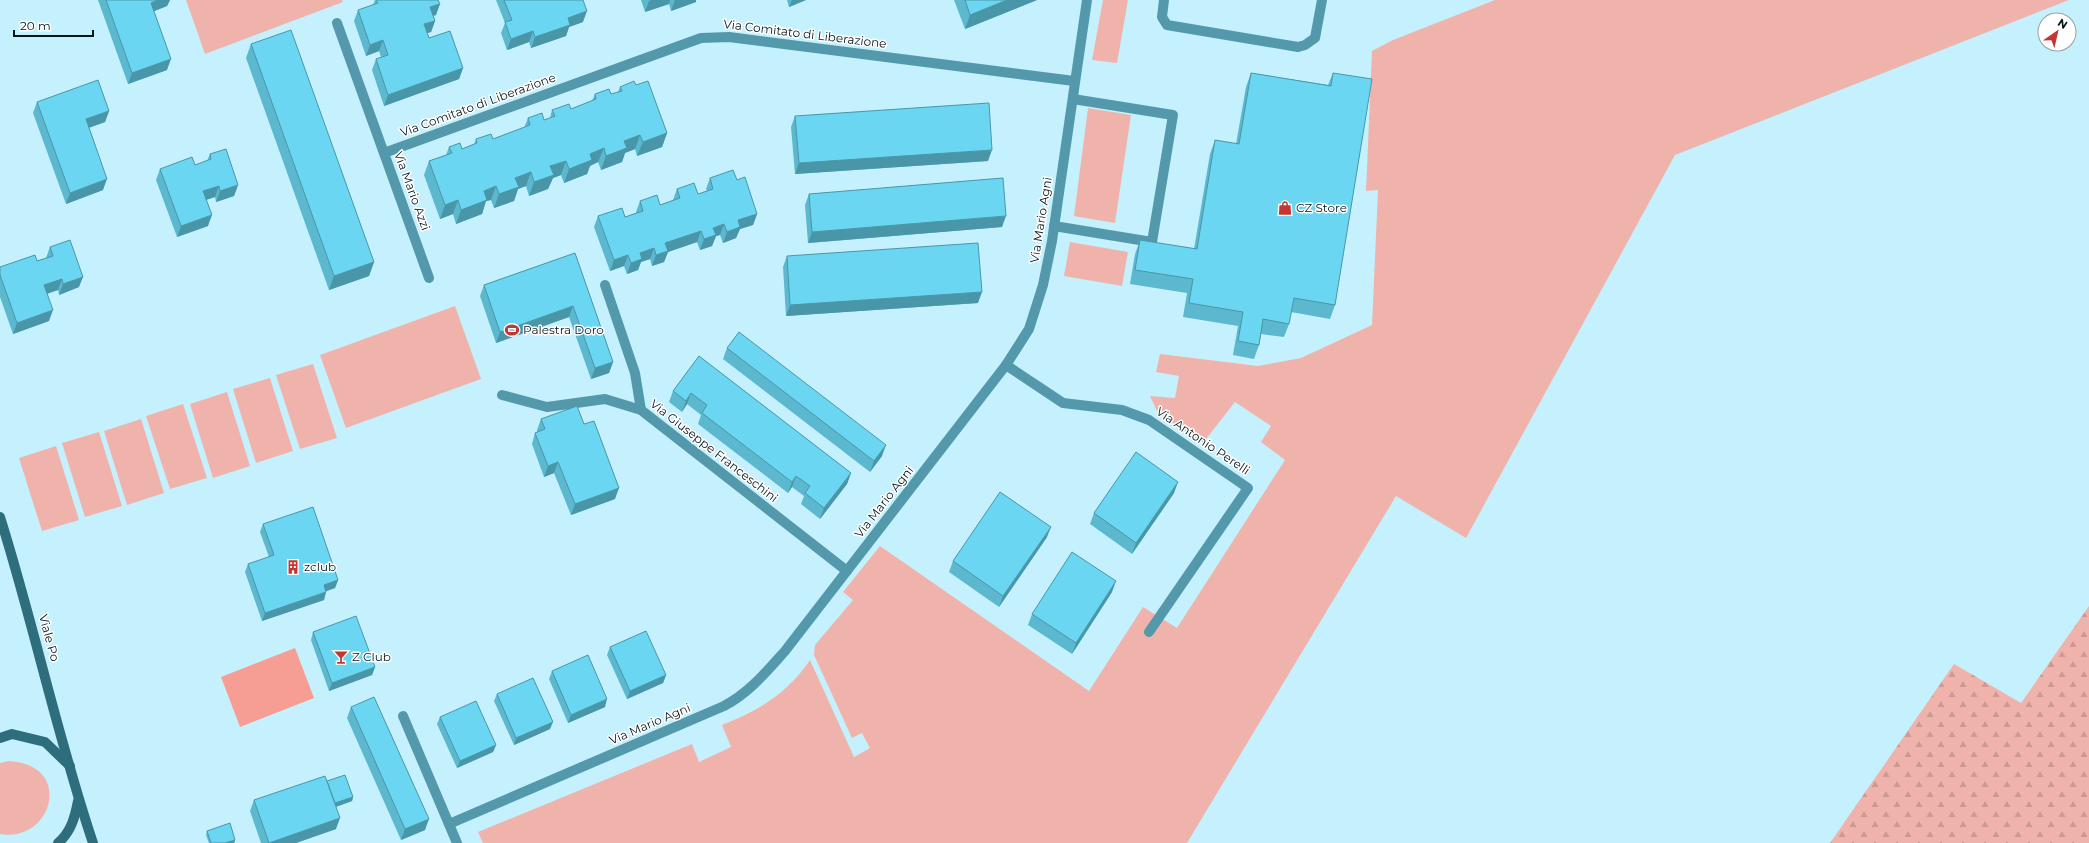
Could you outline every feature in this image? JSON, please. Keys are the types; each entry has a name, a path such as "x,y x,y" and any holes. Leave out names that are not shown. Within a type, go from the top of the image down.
{"main road":[{"name":"Viale Po","path":"0,517 29,613 78,800 93,843"},
{"path":"0,738 12,734 45,742 70,766"},
{"path":"58,843 63,839 74,821 78,800"}],"street":[{"name":"Via Mario Agni","path":"449,824 734,701 755,684 785,651 847,571 1006,365 1029,329 1037,308 1054,226 1087,0"},
{"path":"1164,0 1162,17 1167,25 1298,46 1305,45 1314,38 1322,0"},
{"name":"Via Mario Azzi","path":"337,23 429,278"},
{"name":"Via Comitato di Liberazione","path":"384,153 701,38 713,36 772,42 1074,81"},
{"path":"1054,226 1152,242 1173,115 1073,99"},
{"path":"605,285 635,372 641,410"},
{"name":"Via Antonio Perelli","path":"1006,365 1064,403 1122,410 1149,420 1248,488 1149,632"},
{"name":"Via Giuseppe Franceschini","path":"502,395 547,407 605,399 641,410 847,571"},
{"path":"403,716 457,843"}],"green space":[{"path":"186,0 342,0 343,2 205,54"},
{"path":"1103,0 1128,0 1117,63 1092,60"},
{"path":"1495,0 2069,0 1675,155 1466,538 1396,496 1187,843 483,843 478,832 692,744 699,762 731,747 722,725 760,707 782,692 810,660 854,757 870,748 862,733 852,738 814,655 815,645 853,600 843,592 880,546 1089,691 1143,607 1177,628 1285,460 1261,442 1271,426 1235,402 1203,443 1158,413 1150,396 1175,398 1179,376 1156,372 1160,354 1258,366 1301,358 1372,325 1378,190 1366,191 1372,51 1393,40"},
{"path":"1088,108 1131,115 1115,223 1074,216"},
{"path":"1070,242 1128,252 1122,286 1064,276"},
{"path":"455,306 481,379 346,428 320,355"},
{"path":"313,364 337,438 300,449 276,375"},
{"path":"270,378 293,451 256,463 233,389"},
{"path":"227,392 250,466 213,478 190,404"},
{"path":"183,404 207,478 170,489 146,416"},
{"path":"141,419 164,493 127,505 104,431"},
{"path":"99,432 122,506 85,517 62,443"},
{"path":"56,446 79,520 42,531 19,458"},
{"path":"2089,606 2089,843 1830,843 1954,664 2021,703"},
{"path":"9,761 30,766 43,775 49,788 49,802 43,816 33,827 18,834 0,834 0,763"}],"shaded area":[{"path":"295,648 314,698 240,727 221,677"}],"building":[{"path":"106,0 158,0 151,3 171,59 132,73"},
{"path":"376,0 438,0 440,4 430,7 435,21 424,24 429,38 450,31 463,68 388,95 376,59 388,55 383,40 370,45 358,10 378,3"},
{"path":"504,0 583,0 587,11 568,18 570,25 535,37 533,31 511,39 505,22 512,20"},
{"path":"965,0 1007,0 970,15"},
{"path":"291,30 374,262 334,276 251,44"},
{"path":"1251,73 1331,86 1333,73 1372,79 1335,305 1294,298 1289,324 1263,319 1259,345 1238,341 1243,312 1189,303 1193,279 1135,270 1140,240 1197,249 1215,140 1239,144"},
{"path":"98,80 109,111 86,119 107,179 70,193 37,102"},
{"path":"634,81 636,85 648,81 667,133 643,142 640,135 624,141 627,148 606,156 604,148 590,154 592,160 569,169 566,161 550,166 554,175 534,182 531,172 515,178 519,187 499,194 496,186 484,191 487,200 461,210 458,200 445,205 429,161 452,153 449,147 460,143 462,149 477,143 476,139 491,134 493,139 530,125 528,118 542,113 544,120 555,116 552,110 569,104 571,109 596,99 595,94 609,89 611,94 622,91 620,87"},
{"path":"989,103 992,150 799,163 795,116"},
{"path":"226,149 238,185 220,191 219,186 203,191 212,215 181,226 160,169 192,157 195,165 211,159 210,154"},
{"path":"733,170 737,180 745,177 757,214 738,220 740,227 727,232 724,224 713,228 716,235 704,239 701,231 665,243 668,251 656,255 654,248 640,253 642,259 631,263 628,255 614,260 598,216 622,208 625,217 643,211 640,201 657,195 660,205 680,198 677,189 694,183 698,194 713,189 710,178"},
{"path":"1003,178 1006,216 812,232 809,194"},
{"path":"70,240 83,277 63,284 62,279 44,285 53,310 17,323 0,275 0,267 35,255 37,261 53,256 50,247"},
{"path":"978,243 982,292 790,305 787,256"},
{"name":"Palestra Doro","path":"575,253 613,362 595,368 573,306 500,332 484,285"},
{"path":"739,332 886,445 874,461 727,348"},
{"path":"699,356 851,473 824,508 805,493 810,486 796,476 792,482 702,413 707,405 691,393 686,401 673,391"},
{"path":"577,406 584,424 594,421 619,488 575,504 558,462 548,466 535,433 545,429 541,419"},
{"path":"1136,452 1178,482 1136,543 1094,513"},
{"path":"1000,492 1051,527 1003,596 953,561"},
{"name":"zclub","path":"313,507 338,580 324,585 326,592 265,613 248,564 274,555 263,524"},
{"path":"1072,552 1116,581 1076,643 1032,614"},
{"name":"Z Club","path":"356,616 375,667 332,683 313,632"},
{"path":"646,631 666,675 630,691 610,647"},
{"path":"588,655 607,699 571,715 552,671"},
{"path":"533,678 553,722 516,738 497,694"},
{"path":"374,697 429,819 405,829 351,707"},
{"path":"476,701 496,745 460,761 440,717"},
{"path":"345,775 353,797 335,803 327,781"},
{"path":"325,776 340,818 269,843 254,800"},
{"path":"230,823 235,840 225,843 211,843 207,831"}],"place":[{"name":"CZ Store","path":"1285,208"},
{"name":"Palestra Doro","path":"512,330"},
{"name":"zclub","path":"293,567"},
{"name":"Z Club","path":"341,657"}]}
